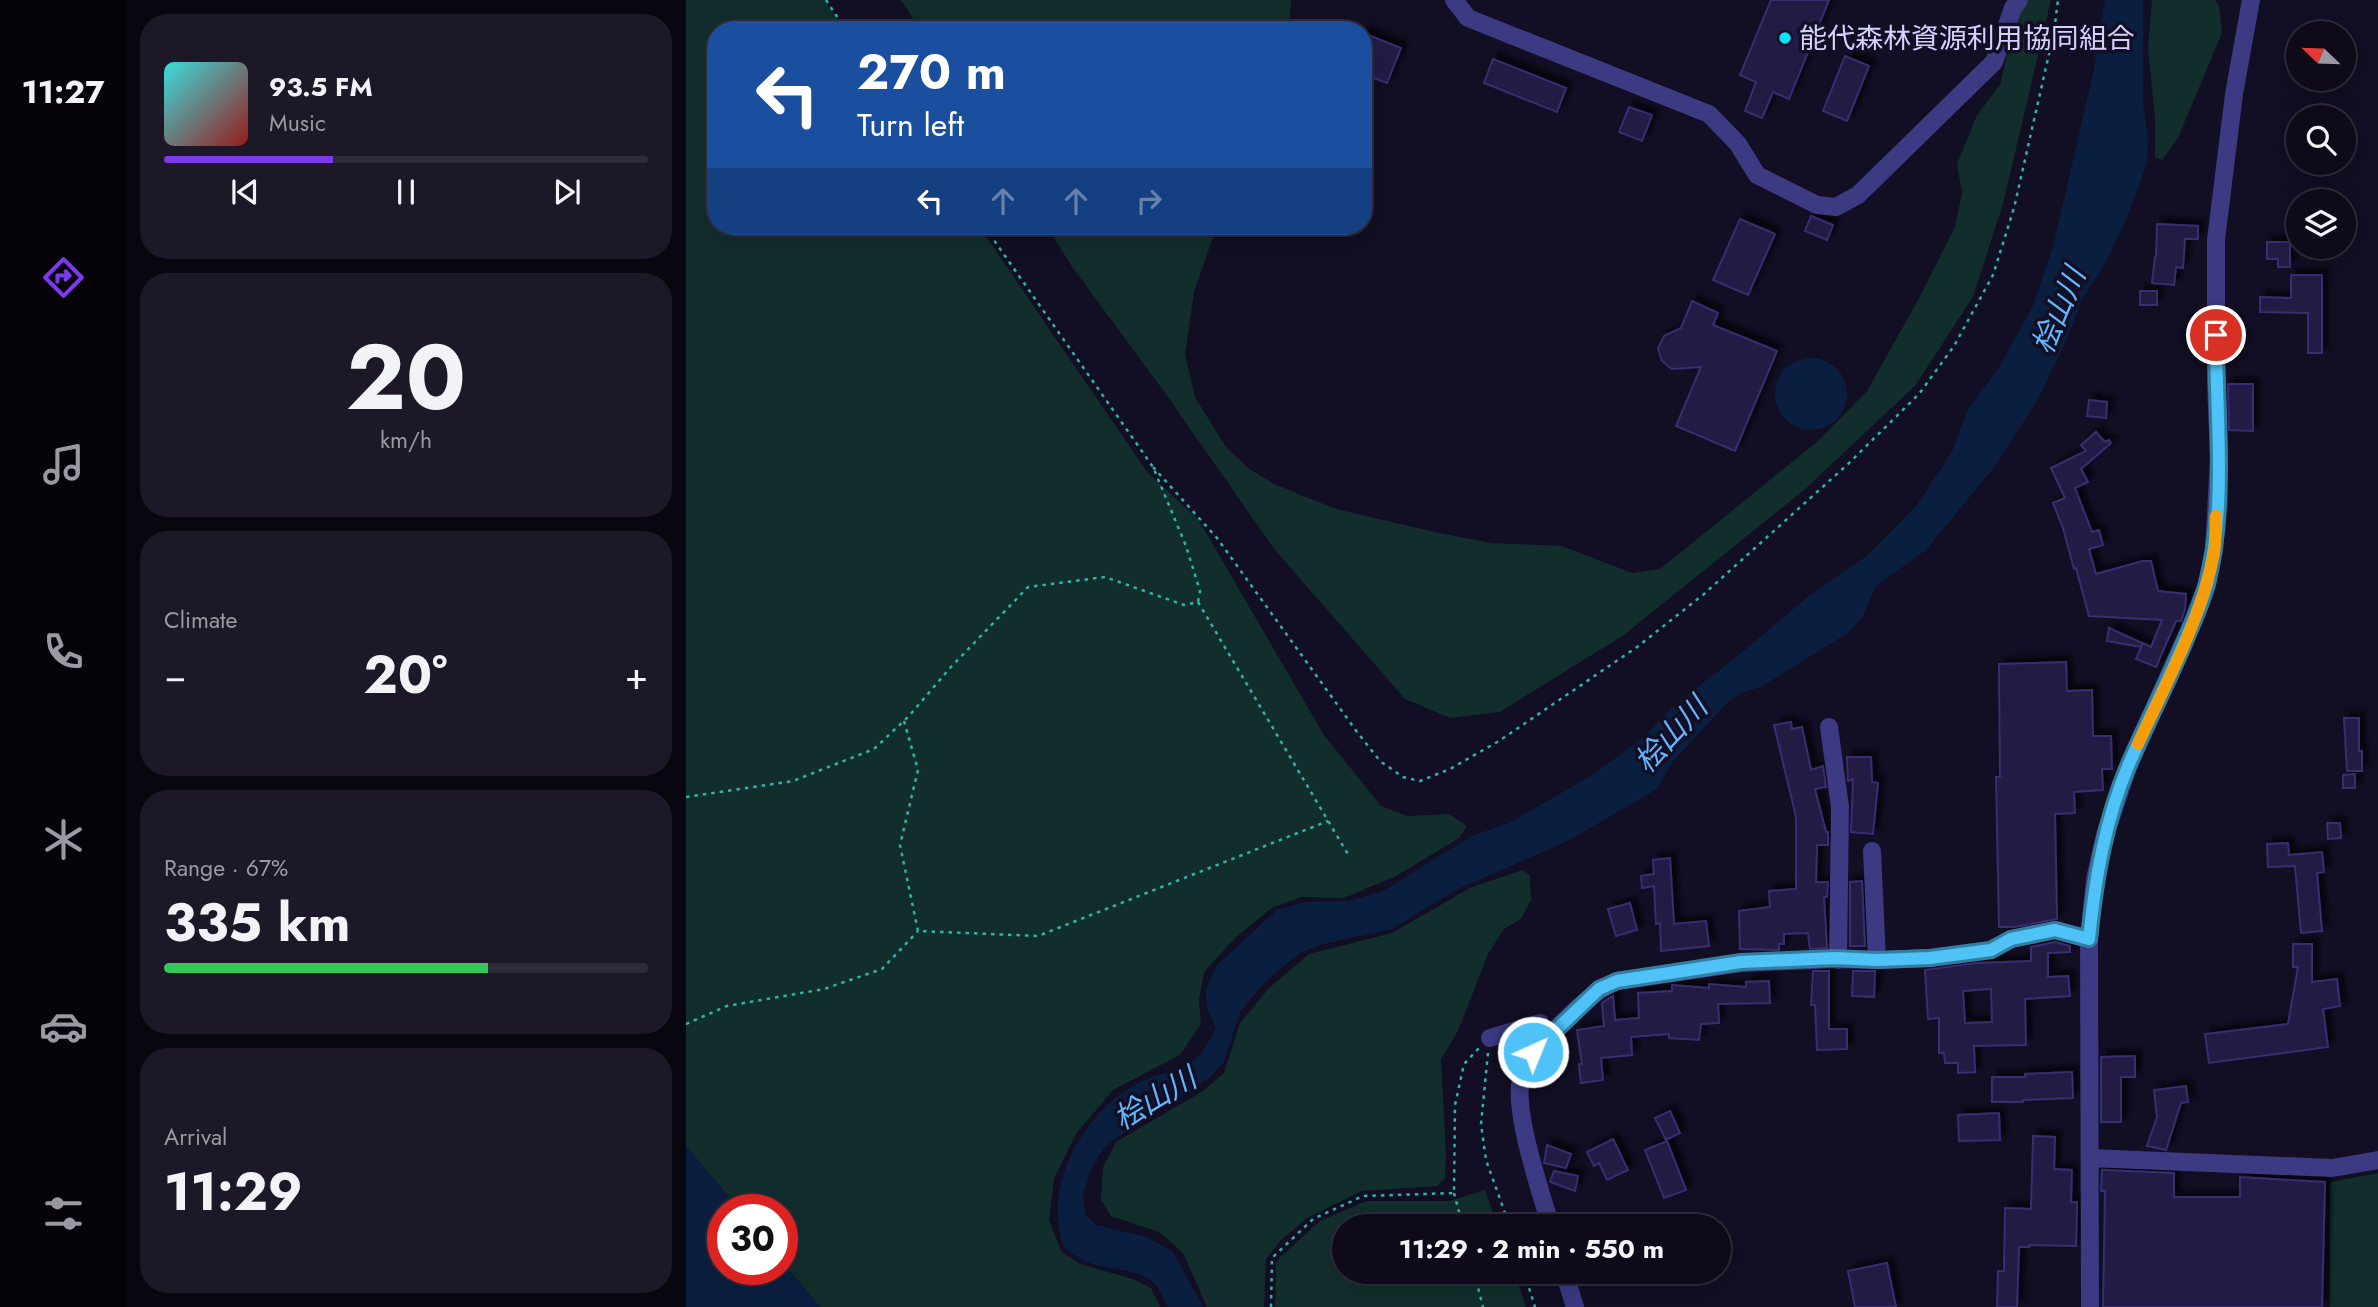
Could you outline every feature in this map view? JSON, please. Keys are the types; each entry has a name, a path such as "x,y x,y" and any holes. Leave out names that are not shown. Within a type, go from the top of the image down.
{"street":[{"path":"1454,0 1468,18 1709,114 1738,144 1757,175 1817,205 1836,207 1857,195 1994,62 2013,8 2019,0"},
{"path":"2090,1307 2089,939 2095,879 2105,835 2128,767 2195,617 2206,587 2214,550 2219,458 2216,383 2217,240 2234,94 2251,0"},
{"path":"1829,727 1840,807 1838,960"},
{"path":"1871,851 1877,960"},
{"path":"1547,1214 1531,1158 1518,1096 1521,1077 1533,1052 1599,989 1617,981 1741,962 1930,958 1991,950 2011,939 2055,930 2089,939"},
{"path":"1490,1038 1540,1023 1547,1038"},
{"path":"2090,1158 2332,1168 2378,1160"},
{"path":"1568,1284 1575,1307"}],"path":[{"path":"826,0 840,21"},
{"path":"990,235 1153,467 1217,538 1357,732 1380,761 1403,777 1420,781 1450,769 1499,741 1637,647 1704,594 1849,464 1919,394 1954,346 1993,275 2014,208 2054,32 2058,0"},
{"path":"1153,467 1186,545 1200,591 1198,602 1349,856"},
{"path":"686,797 793,781 874,749 904,721 994,620 1028,587 1105,577 1184,605 1198,602"},
{"path":"904,721 918,770 900,845 918,931"},
{"path":"686,1024 727,1006 824,989 882,969 918,931 1038,936 1328,821"},
{"path":"1460,1214 1454,1193 1455,1105 1464,1064 1490,1038"},
{"path":"1490,1038 1481,1124 1486,1160 1505,1214"},
{"path":"1270,1307 1272,1258 1313,1219 1363,1196 1454,1193"},
{"path":"1477,1284 1483,1307"},
{"path":"1528,1284 1535,1307"}],"green space":[{"path":"686,0 825,0 839,21 707,21 707,235 985,235 1147,472 1198,519 1324,735 1381,806 1408,816 1449,814 1467,826 1459,838 1396,876 1344,898 1302,897 1273,907 1236,937 1204,972 1199,1000 1201,1024 1180,1055 1113,1090 1076,1134 1054,1179 1049,1220 1061,1251 1080,1264 1133,1279 1151,1288 1160,1307 820,1307 798,1281 798,1194 726,1194 686,1146"},
{"path":"901,0 1291,0 1289,21 914,21"},
{"path":"2027,0 2051,0 2003,204 1973,297 1915,386 1804,490 1624,635 1500,712 1450,718 1405,699 1275,550 1052,235 1214,235 1194,292 1185,355 1195,397 1226,447 1248,468 1274,484 1336,509 1439,533 1492,543 1562,546 1632,573 1660,569 1818,441 1867,391 1955,227 1962,193 1957,164 1977,115 2000,85 2015,20"},
{"path":"2152,0 2215,0 2219,6 2222,33 2178,138 2162,160 2155,157 2155,119 2148,47"},
{"path":"1522,870 1530,875 1531,900 1521,919 1504,929 1488,954 1458,1031 1441,1059 1445,1179 1437,1186 1362,1191 1307,1218 1281,1240 1266,1259 1264,1307 1207,1307 1183,1253 1159,1232 1111,1216 1101,1200 1103,1167 1116,1142 1203,1091 1224,1073 1240,1023 1269,988 1309,954 1392,933 1470,888"},
{"path":"2378,1173 2378,1307 2330,1307 2330,1182"},
{"path":"1485,1190 1493,1214 1336,1214 1366,1201 1449,1201"},
{"path":"1332,1216 1332,1284 1518,1284 1526,1307 1275,1307 1276,1261 1320,1221"}],"water":[{"name":"桧山川","path":"2105,0 2143,0 2143,103 2148,140 2147,163 2126,220 2105,264 2081,301 2067,339 2037,401 1995,466 1926,550 1876,586 1862,618 1848,633 1761,687 1741,693 1728,702 1673,761 1657,789 1568,841 1462,887 1391,929 1323,944 1300,953 1265,982 1240,1012 1224,1062 1210,1077 1109,1142 1093,1164 1083,1194 1085,1214 1096,1225 1147,1237 1173,1252 1203,1307 1168,1307 1157,1286 1147,1278 1076,1257 1062,1240 1058,1208 1064,1173 1080,1138 1105,1108 1133,1086 1181,1068 1199,1055 1216,1028 1207,1008 1206,989 1216,966 1277,910 1305,902 1350,901 1383,891 1472,836 1511,822 1589,777 1642,739 1677,703 1810,595 1868,555 1917,505 1952,452 1968,409 1999,367 2032,308 2053,247 2094,69"},
{"path":"1811,358 1831,364 1841,374 1847,394 1841,414 1831,424 1811,430 1791,424 1781,414 1775,394 1781,374 1791,364"},
{"path":"686,1146 726,1194 707,1194 707,1285 798,1285 798,1281 820,1307 686,1307"}],"building":[{"name":"能代森林資源利用協同組合","path":"1771,0 1829,0 1789,99 1773,92 1762,118 1745,111 1756,82 1740,75"},
{"path":"1372,37 1401,48 1387,83 1372,77"},
{"path":"1845,56 1869,66 1847,121 1823,111"},
{"path":"1493,59 1566,88 1557,112 1484,83"},
{"path":"1629,107 1652,115 1642,141 1619,132"},
{"path":"1811,216 1833,225 1827,240 1805,231"},
{"path":"1740,219 1775,234 1748,295 1713,280"},
{"path":"2157,224 2198,226 2198,239 2185,239 2183,268 2176,267 2174,285 2152,283"},
{"path":"2267,242 2286,242 2286,259 2290,259 2290,267 2278,267 2278,259 2267,259"},
{"path":"2291,275 2322,275 2322,353 2308,353 2308,313 2260,312 2260,297 2291,298"},
{"path":"2140,291 2157,291 2157,305 2140,305"},
{"path":"1692,301 1718,313 1713,325 1777,351 1735,451 1676,426 1701,367 1672,369 1662,361 1658,348 1664,336 1681,328"},
{"path":"2228,384 2253,384 2253,431 2229,430"},
{"path":"2089,400 2107,402 2106,418 2087,416"},
{"path":"2096,432 2105,442 2109,440 2111,443 2081,469 2088,482 2075,488 2092,532 2099,530 2103,545 2089,549 2096,574 2151,561 2158,591 2186,594 2181,621 2176,621 2156,667 2136,659 2143,643 2151,647 2162,620 2089,616 2076,568 2074,569 2053,503 2065,498 2051,468 2086,451 2081,445"},
{"path":"2109,628 2142,643 2141,647 2107,641"},
{"path":"2066,662 2067,691 2092,690 2093,736 2111,736 2112,769 2102,769 2103,790 2074,792 2075,813 2055,814 2057,919 1999,927 1996,777 2000,777 1999,664"},
{"path":"2344,718 2359,718 2362,771 2347,771"},
{"path":"1791,722 1792,729 1802,727 1811,770 1823,766 1826,787 1815,789 1828,832 1828,845 1817,845 1816,882 1828,882 1827,897 1824,897 1827,948 1810,949 1808,933 1784,934 1784,944 1779,944 1779,950 1740,949 1739,911 1770,907 1769,891 1796,889 1796,817 1774,725"},
{"path":"1847,757 1871,757 1872,782 1878,783 1873,834 1851,832 1853,779 1848,781"},
{"path":"2355,774 2355,788 2343,788 2343,775"},
{"path":"2327,823 2340,823 2341,838 2328,839"},
{"path":"2288,843 2289,855 2322,852 2324,872 2317,873 2322,931 2301,933 2295,866 2268,867 2267,844"},
{"path":"1670,858 1674,924 1706,921 1709,946 1661,951 1654,886 1642,888 1641,876 1654,874 1653,860"},
{"path":"1862,881 1865,946 1850,946 1850,882"},
{"path":"1630,903 1637,930 1616,936 1608,909"},
{"path":"2055,942 2070,946 2070,952 2048,953 2048,977 2068,976 2070,996 2025,999 2026,1045 1974,1046 1975,1072 1958,1073 1958,1063 1945,1063 1944,1053 1939,1053 1939,1018 1928,1019 1925,970 1977,963 2031,961 2031,947","holes":["1991,989 1992,1022 1965,1023 1963,991"]},
{"path":"2293,944 2312,944 2312,982 2337,979 2340,1006 2323,1009 2328,1047 2209,1063 2205,1034 2288,1024 2298,967 2293,967"},
{"path":"1813,971 1829,971 1829,1029 1847,1029 1847,1049 1817,1050 1815,1005 1811,1005"},
{"path":"1853,971 1875,971 1874,997 1852,996"},
{"path":"1769,981 1770,1003 1718,1004 1719,1023 1701,1024 1699,1040 1669,1038 1669,1034 1631,1037 1632,1055 1601,1058 1603,1080 1581,1083 1579,1064 1582,1064 1577,1030 1604,1026 1602,1003 1613,996 1615,1020 1639,1018 1638,993 1672,991 1672,985 1746,987 1746,982"},
{"path":"2135,1056 2135,1077 2121,1077 2121,1122 2101,1122 2101,1057"},
{"path":"2072,1072 2073,1098 1992,1102 1992,1077"},
{"path":"2186,1086 2188,1102 2181,1103 2166,1150 2147,1146 2157,1117 2154,1090"},
{"path":"1670,1111 1680,1133 1666,1140 1655,1118"},
{"path":"1999,1113 2000,1140 1959,1141 1958,1115"},
{"path":"2033,1136 2055,1137 2054,1169 2072,1170 2071,1202 2077,1202 2076,1246 2019,1247 2017,1307 1997,1307 1998,1271 2004,1271 2005,1208 2031,1209"},
{"path":"1613,1139 1628,1170 1607,1180 1599,1163 1594,1166 1587,1152"},
{"path":"1667,1141 1686,1190 1664,1198 1645,1150"},
{"path":"1547,1145 1571,1154 1566,1168 1544,1163"},
{"path":"2102,1170 2174,1173 2174,1197 2240,1197 2240,1177 2325,1182 2322,1307 2103,1307 2105,1191 2101,1191"},
{"path":"1554,1171 1578,1176 1575,1191 1550,1182"},
{"path":"1887,1263 1896,1307 1855,1307 1848,1271"}],"slow traffic":[{"path":"2138,744 2206,587 2214,550 2216,516"}],"place":[{"name":"能代森林資源利用協同組合","path":"1785,38"}],"route":[{"path":"1533,1052 1599,989 1617,981 1741,962 1930,958 1991,950 2011,939 2055,930 2089,939 2095,879 2105,835 2128,767 2206,587 2214,550 2219,458 2216,335"}]}
